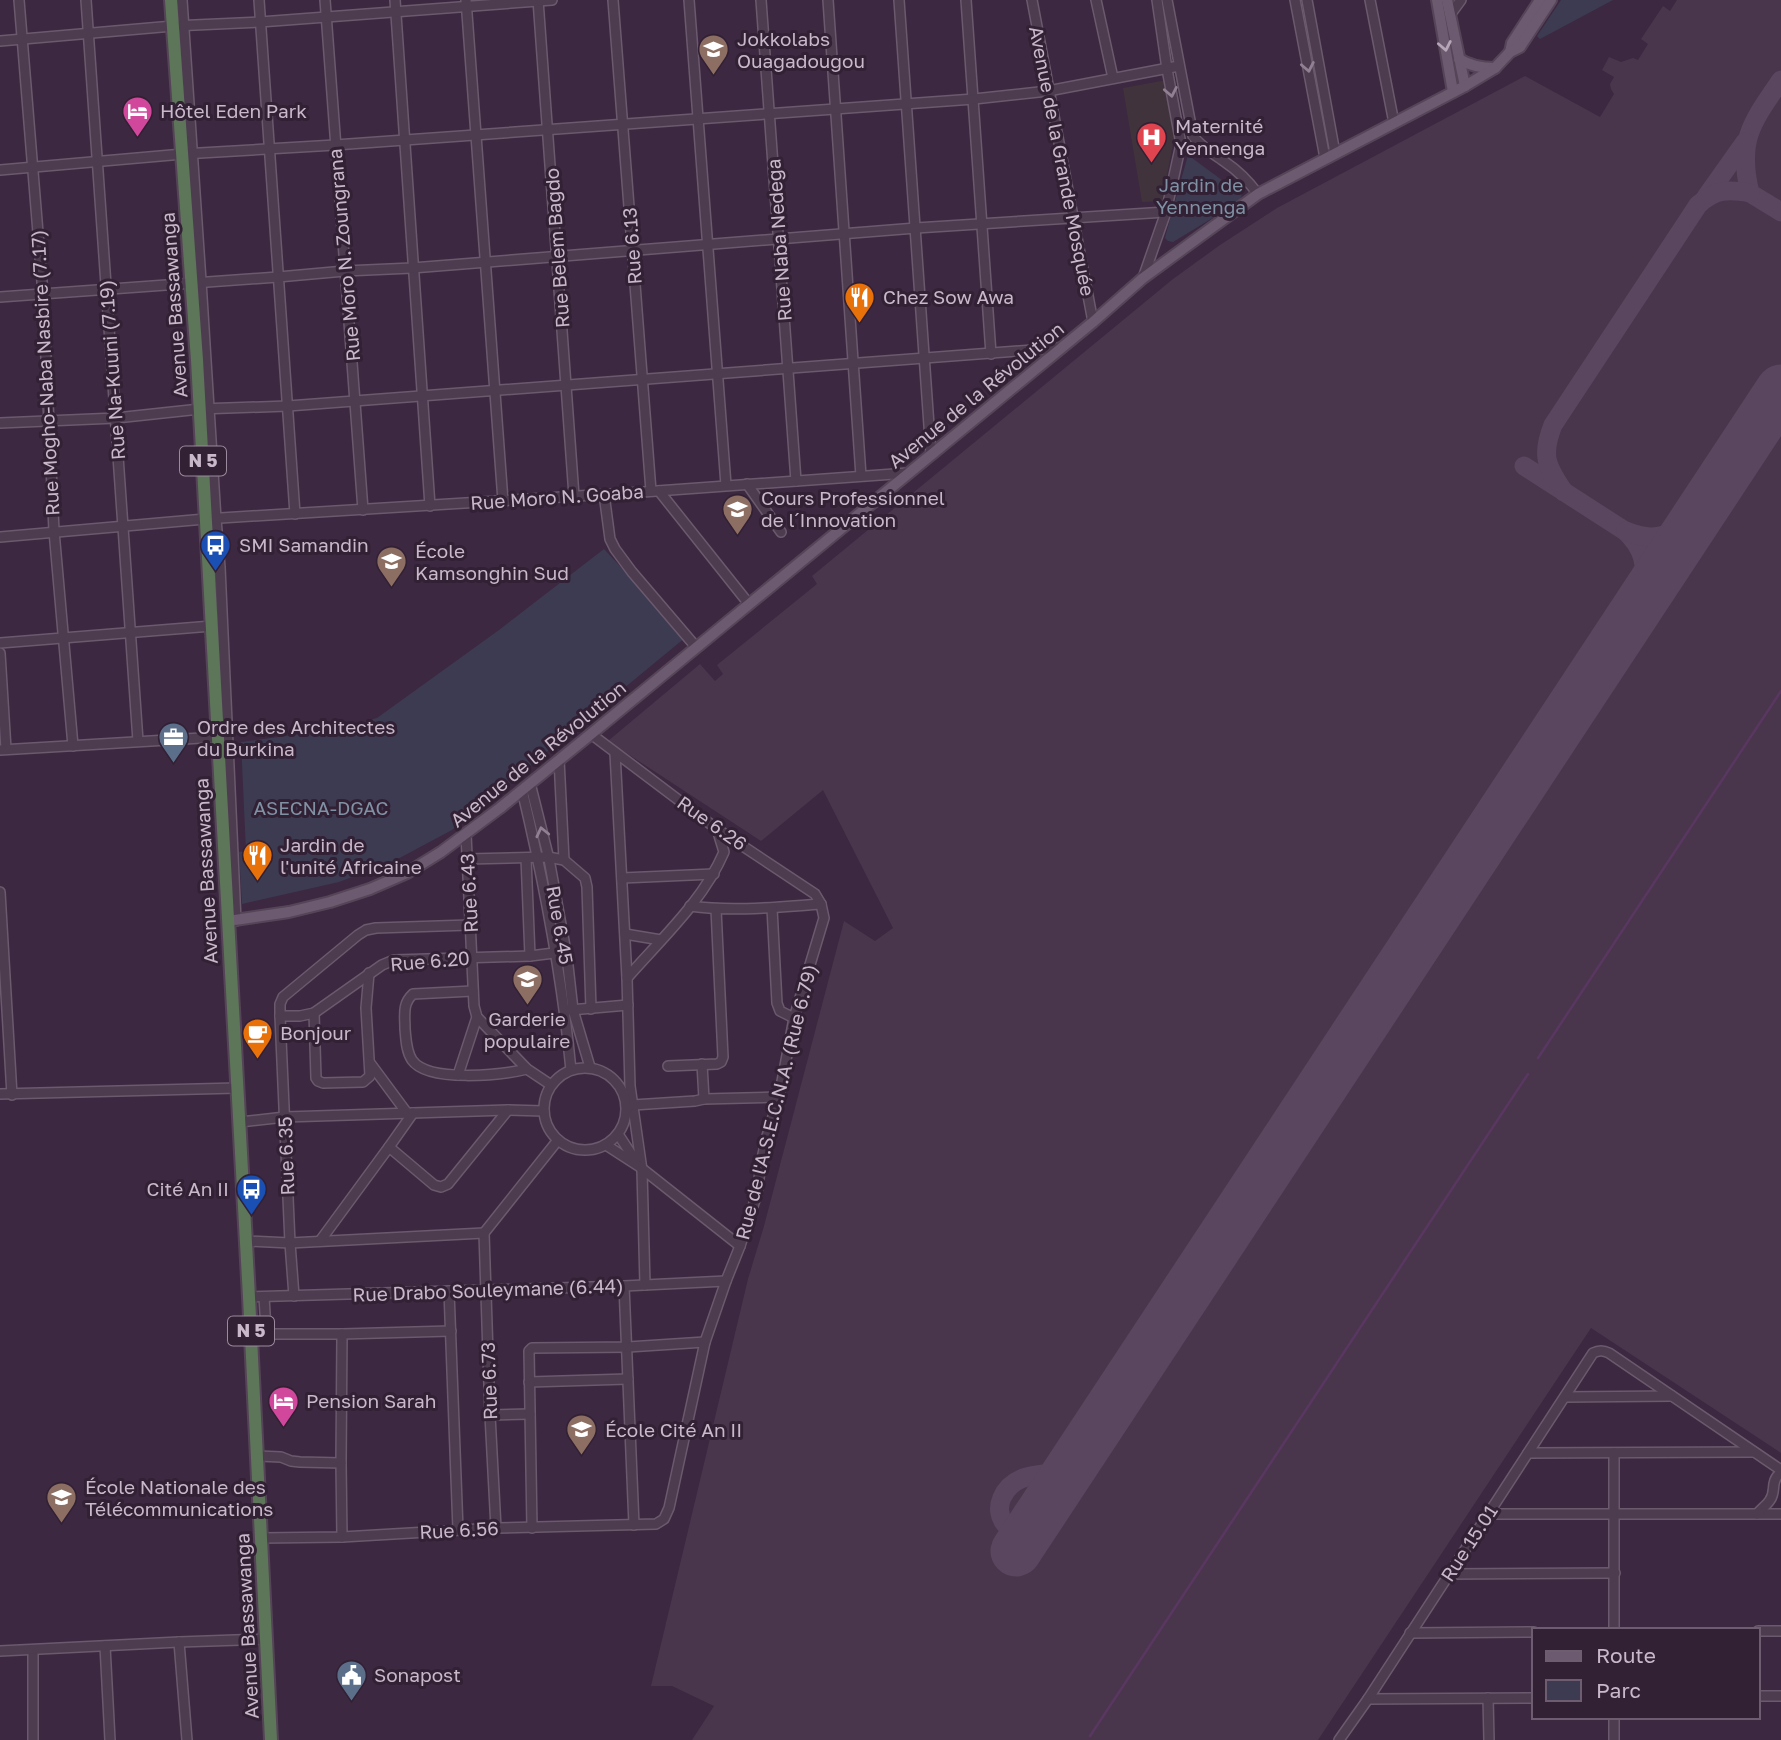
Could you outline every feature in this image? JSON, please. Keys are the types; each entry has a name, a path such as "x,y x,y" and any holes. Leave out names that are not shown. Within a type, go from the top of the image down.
{"highway":[{"name":"Avenue Bassawanga","path":"171,0 178,26 197,282 218,737 232,921 237,1088 271,1740"}],"main road":[{"path":"1437,0 1453,92"},
{"path":"1447,0 1465,86"},
{"path":"1510,52 1515,37 1540,0"},
{"name":"Avenue de la Révolution","path":"232,921 289,912 370,889 424,863 466,834 1093,322 1143,278 1258,194 1495,68 1510,52 1520,47 1552,0"},
{"path":"1459,59 1467,64 1495,68"}],"street":[{"name":"Rue Mogho-Naba Nasbire (7.17)","path":"19,0 43,294 54,531 73,746"},
{"name":"Rue Na-Kuuni (7.19)","path":"86,0 138,741"},
{"path":"178,26 182,0"},
{"path":"258,0 295,514"},
{"name":"Rue Moro N. Zoungrana","path":"325,0 363,510"},
{"path":"395,0 430,506"},
{"path":"0,41 396,12 466,3 552,0"},
{"name":"Rue 6.13","path":"613,0 642,379 655,491"},
{"path":"689,0 726,485"},
{"name":"Rue Naba Nedega","path":"761,0 796,481"},
{"path":"828,0 861,476"},
{"path":"899,0 931,454"},
{"path":"966,0 991,354"},
{"name":"Avenue de la Grande Mosquée","path":"1032,0 1093,322"},
{"path":"1096,0 1113,78"},
{"path":"1143,278 1166,212 1181,144 1157,0"},
{"path":"1167,0 1193,136 1201,146 1227,163 1251,184 1258,194"},
{"path":"1296,0 1330,156"},
{"path":"1307,0 1330,156"},
{"path":"1370,0 1394,123"},
{"path":"1450,15 1461,0"},
{"name":"Rue Belem Bagdo","path":"539,1 575,496"},
{"path":"466,3 503,500"},
{"path":"0,170 188,154 974,99 1048,91 1179,66"},
{"path":"0,297 916,228 1166,212"},
{"path":"0,423 116,418 204,409 423,396 1059,348"},
{"name":"Rue Moro N. Goaba","path":"0,537 210,519 908,473"},
{"path":"747,484 781,531"},
{"path":"655,491 749,604"},
{"path":"604,494 610,539 615,549 696,647"},
{"path":"210,519 220,567 232,921"},
{"path":"0,643 212,626"},
{"path":"0,653 3,750 218,737"},
{"name":"Rue 6.26","path":"591,734 717,828 815,894 821,904"},
{"path":"615,753 630,1086 641,1169 645,1284"},
{"path":"559,759 564,860"},
{"name":"Rue 6.45","path":"526,786 556,901 564,944 570,1010 571,1070"},
{"path":"627,978 715,874 724,852 717,828"},
{"name":"Rue 6.43","path":"466,834 474,1006 477,1017"},
{"path":"526,858 530,956"},
{"name":"Rue 6.45","path":"543,858 546,903 554,950 570,1010 590,1067"},
{"path":"467,859 564,860 585,878 591,1009"},
{"path":"622,878 715,874"},
{"path":"0,892 12,1095"},
{"path":"546,903 556,901"},
{"path":"690,906 716,909 821,904"},
{"name":"Rue de l'A.S.E.C.N.A. (Rue 6.79)","path":"656,1524 664,1519 669,1508 705,1342 757,1194 766,1136 779,1097 794,1018 824,918 821,904"},
{"path":"772,908 778,1003 780,1011 794,1018"},
{"path":"668,1066 722,1062 716,909"},
{"path":"369,974 366,1008 370,1076 363,1082 318,1082 314,1013 279,1016 282,996 366,930 470,925"},
{"path":"625,934 661,940"},
{"name":"Rue 6.20","path":"314,1013 382,965 394,960 530,956 554,950 564,944"},
{"path":"474,991 414,994 407,1000 404,1007 406,1045 410,1058 417,1066 427,1071 458,1075 511,1073 527,1069"},
{"path":"570,1010 628,1005"},
{"name":"Rue 6.35","path":"279,1016 294,1296"},
{"path":"458,1075 477,1017 527,1069 551,1085"},
{"path":"369,1062 410,1113"},
{"path":"702,1064 704,1098"},
{"path":"590,1067 613,1078 622,1090 626,1116 618,1134 606,1145 583,1150 570,1147 551,1132 544,1111 545,1097 559,1076 571,1070 590,1067"},
{"path":"0,1094 237,1088"},
{"path":"633,1105 695,1101 704,1098 779,1097"},
{"path":"389,1147 434,1185 441,1187 448,1184 508,1110"},
{"path":"240,1122 285,1116 544,1111"},
{"path":"320,1241 389,1147 410,1113"},
{"path":"618,1134 641,1169"},
{"path":"246,1241 290,1243 484,1233 558,1140"},
{"path":"606,1145 740,1246"},
{"name":"Rue 6.73","path":"484,1233 496,1528"},
{"name":"Rue Drabo Souleymane (6.44)","path":"250,1297 726,1281"},
{"path":"624,1286 634,1525"},
{"path":"449,1290 458,1530"},
{"path":"264,1297 266,1329 269,1334 451,1331"},
{"path":"342,1334 342,1537"},
{"path":"532,1528 528,1351 532,1348 628,1347 705,1342"},
{"name":"Rue 15.01","path":"1339,1740 1593,1353 1601,1350 1609,1353 1673,1396"},
{"path":"528,1382 628,1379"},
{"path":"1565,1397 1673,1396 1781,1471 1773,1483 1771,1499 1757,1514"},
{"path":"490,1415 530,1414"},
{"path":"1614,1452 1614,1628"},
{"path":"1528,1453 1755,1452"},
{"path":"258,1456 281,1457 300,1462 341,1463"},
{"path":"1489,1514 1781,1514"},
{"name":"Rue 6.56","path":"262,1538 656,1524"},
{"path":"1449,1574 1615,1573"},
{"path":"1760,1631 1781,1631"},
{"path":"1410,1633 1532,1632"},
{"path":"0,1651 267,1639"},
{"path":"179,1642 187,1740"},
{"path":"105,1646 110,1740"},
{"path":"33,1650 33,1740"},
{"path":"1760,1696 1781,1696"},
{"path":"1488,1698 1489,1740"},
{"path":"1368,1699 1532,1698"},
{"path":"1614,1719 1614,1740"}],"shaded area":[{"path":"1677,0 1781,0 1781,1453 1591,1328 1318,1740 692,1740 714,1706 672,1686 651,1686 748,1279 844,921 875,941 893,928 823,790 761,841 608,741 700,664 715,681 723,674 717,665 817,584 812,576 1173,279 1220,245 1277,208 1525,76 1600,117 1614,94 1610,84 1614,77 1602,70 1609,57 1621,62 1633,58 1638,60 1648,44 1641,39 1663,6 1670,11"},
{"name":"Maternité Yennenga","path":"1167,80 1176,128 1162,201 1142,202 1123,88"}],"green space":[{"path":"1561,0 1613,0 1540,39 1537,36"},
{"name":"Jardin de Yennenga","path":"1188,155 1242,195 1239,202 1173,242 1168,241 1165,238"},
{"name":"ASECNA-DGAC","path":"604,549 686,637 452,830 394,861 339,882 242,904 239,852 246,851 241,742 330,730 377,718 499,630"}],"waterway":[{"path":"1538,1058 1781,691"},
{"path":"1090,1736 1528,1074"}],"taxiway":[{"path":"1781,80 1755,120 1746,145 1745,159 1750,193 1781,212"},
{"path":"1706,197 1745,142"},
{"path":"1564,492 1547,460 1547,444 1553,425 1698,205 1710,196 1722,192 1750,193"},
{"path":"1524,466 1632,538 1643,561 1645,597"},
{"path":"1626,531 1652,537 1693,524"},
{"path":"1057,1489 1058,1504 1054,1518 1038,1532 1013,1530 1001,1518 1002,1498 1015,1482 1057,1470 1083,1450"}],"runway":[{"path":"1016,1551 1781,390"}],"place":[{"name":"Jokkolabs Ouagadougou","path":"714,77"},
{"name":"Hôtel Eden Park","path":"137,138"},
{"name":"Maternité Yennenga","path":"1152,164"},
{"name":"Chez Sow Awa","path":"860,324"},
{"name":"Cours Professionnel de l´Innovation","path":"738,536"},
{"name":"SMI Samandin","path":"216,572"},
{"name":"École Kamsonghin Sud","path":"392,589"},
{"name":"Ordre des Architectes du Burkina","path":"174,765"},
{"name":"Jardin de l'unité Africaine","path":"257,883"},
{"name":"Garderie populaire","path":"527,1007"},
{"name":"Bonjour","path":"257,1060"},
{"name":"Cité An II","path":"252,1216"},
{"name":"Pension Sarah","path":"283,1428"},
{"name":"École Cité An II","path":"582,1457"},
{"name":"École Nationale des Télécommunications","path":"62,1525"},
{"name":"Sonapost","path":"351,1702"}]}
